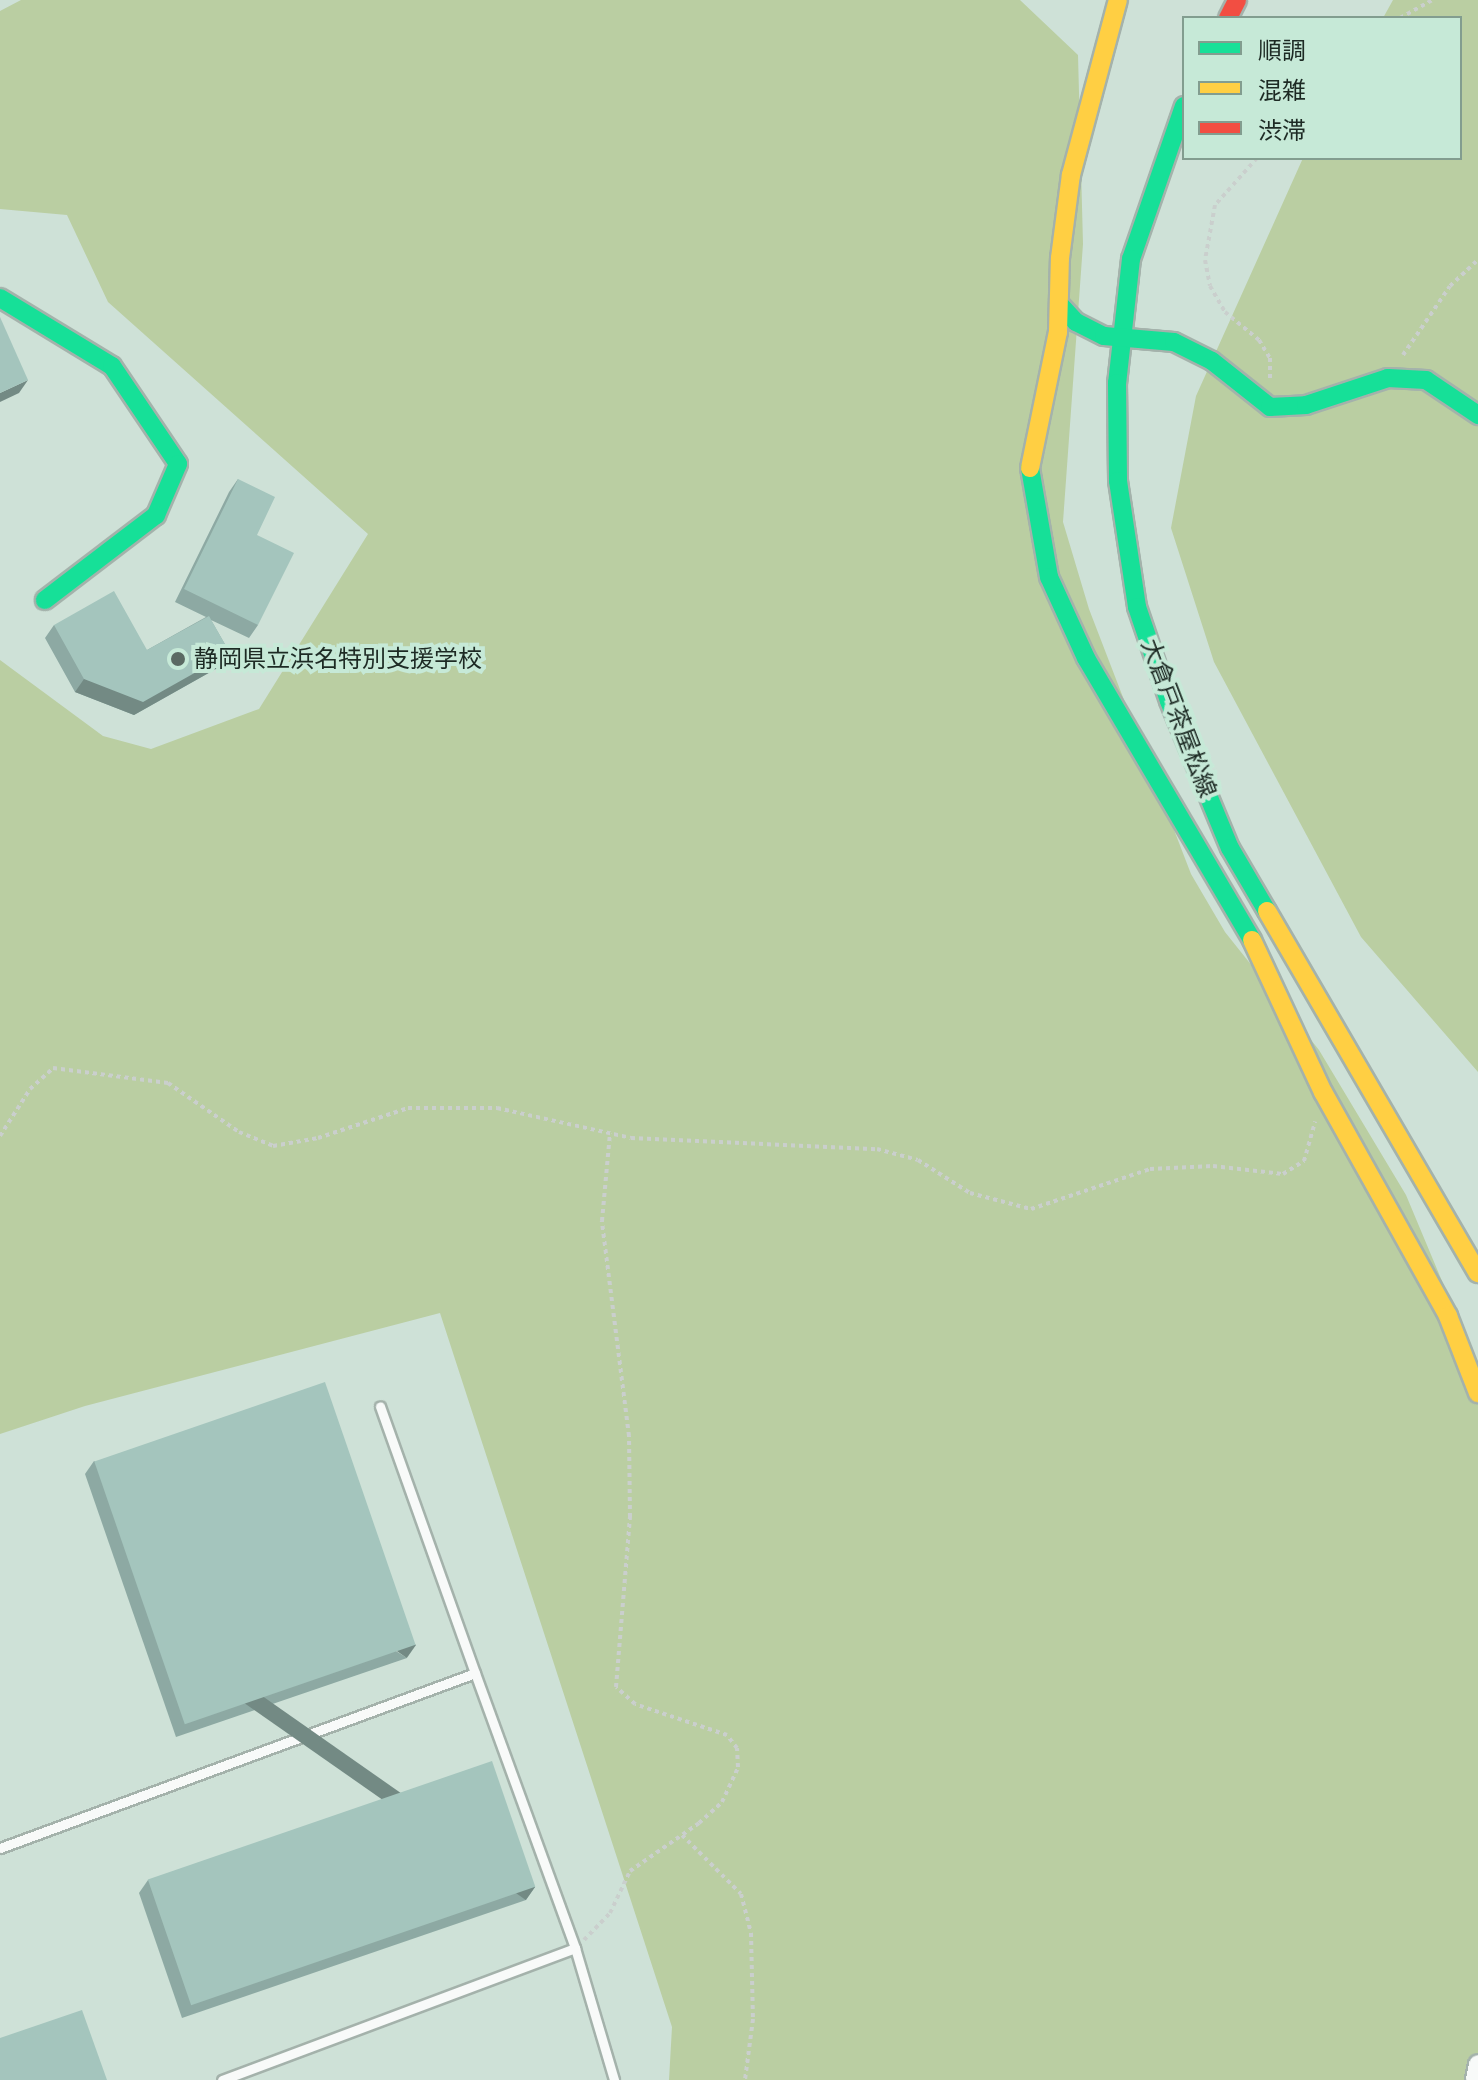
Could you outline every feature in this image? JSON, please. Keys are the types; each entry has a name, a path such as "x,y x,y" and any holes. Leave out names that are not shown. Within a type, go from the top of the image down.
{"street":[{"path":"1118,0 1071,175 1060,258 1061,306 1028,459 1049,577 1086,658 1177,805 1256,947 1323,1092 1448,1316 1478,1393"},
{"name":"大倉戸茶屋松線","path":"1182,112 1131,259 1122,336 1118,481 1137,607 1169,701 1230,848 1478,1273"},
{"path":"0,298 112,366 178,464 156,515 45,600"},
{"path":"1061,306 1085,327 1122,336 1174,342 1212,361 1270,407 1306,405 1388,378 1426,380 1478,415"},
{"path":"1475,2080 1478,2064"}],"lane":[{"path":"380,1406 575,1948 614,2080"},
{"path":"0,1848 475,1673"},
{"path":"222,2080 575,1948"}],"path":[{"path":"1404,16 1433,0"},
{"path":"1255,160 1215,205 1205,260 1210,286 1225,312 1259,340 1270,358 1270,407"},
{"path":"1388,378 1450,286 1478,260"},
{"path":"0,1136 30,1089 53,1068 168,1083 239,1132 273,1146 318,1138 408,1108 438,1105 497,1108 610,1133 877,1149 918,1160 970,1193 1031,1209 1150,1169 1213,1166 1283,1174 1297,1169 1304,1161 1323,1092"},
{"path":"575,1948 610,1913 630,1871 682,1835 722,1802 738,1767 737,1748 727,1735 635,1704 616,1687 630,1517 629,1436 602,1221 610,1133"},
{"path":"682,1835 741,1894 751,1933 753,2019 745,2080"}],"green space":[{"path":"21,0 1020,0 1078,55 1083,244 1063,522 1089,609 1191,874 1225,932 1319,1050 1406,1195 1478,1367 1478,2080 669,2080 672,2027 440,1313 85,1406 0,1434 0,660 103,736 151,749 259,709 368,534 108,302 67,215 0,209 0,11"},
{"path":"1393,0 1478,0 1478,1072 1361,937 1214,662 1171,528 1196,396 1302,160 1462,160 1462,16 1384,16"}],"building":[{"path":"0,317 28,380 0,393"},
{"path":"238,479 275,497 257,535 294,553 258,625 184,589"},
{"path":"114,591 147,650 209,616 230,653 143,702 84,679 54,625"},
{"path":"325,1382 416,1645 185,1724 94,1461"},
{"path":"492,1761 535,1887 191,2005 148,1880"},
{"path":"82,2010 107,2080 0,2080 0,2038"}],"traffic: fast":[{"path":"1182,112 1131,259 1117,383 1118,481 1137,607 1169,701 1230,848 1267,911"},
{"path":"0,298 112,366 178,464 156,515 45,600"},
{"path":"1061,306 1076,322 1104,336 1174,342 1212,361 1270,407 1306,405 1388,378 1426,380 1478,415"},
{"path":"1030,468 1049,577 1086,658 1252,940"}],"traffic: slow":[{"path":"1030,468 1058,332 1060,258 1071,175 1118,0"},
{"path":"1267,911 1478,1273"},
{"path":"1252,940 1323,1092 1448,1316 1478,1393"}],"traffic: jam":[{"path":"1229,16 1237,0"}],"place":[{"name":"静岡県立浜名特別支援学校","path":"178,659"}]}
